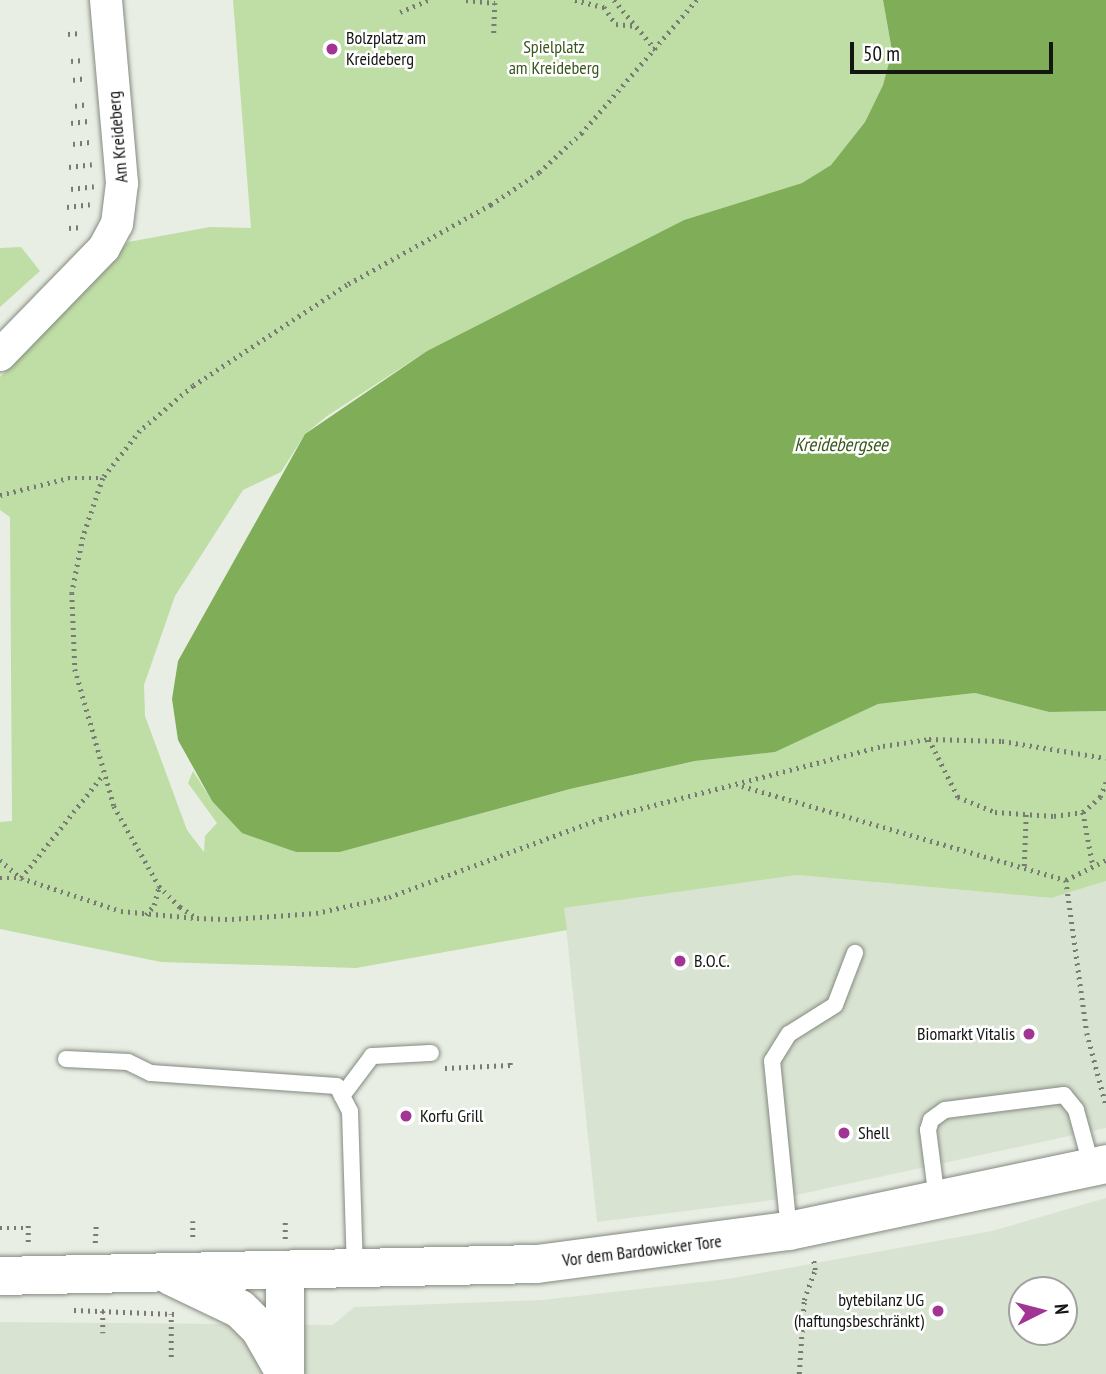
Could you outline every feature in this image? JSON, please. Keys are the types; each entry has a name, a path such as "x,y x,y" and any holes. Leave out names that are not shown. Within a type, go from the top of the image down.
{"main road":[{"name":"Vor dem Bardowicker Tore","path":"7,1259 176,1258 285,1252 355,1270 537,1264 789,1231 937,1203 1099,1166"},
{"path":"285,1252 285,1373"},
{"name":"Vor dem Bardowicker Tore","path":"176,1258 240,1309 260,1329 285,1373"}],"street":[{"name":"Am Kreideberg","path":"0,355 104,248 117,224 122,183 106,0"}],"lane":[{"path":"789,1231 772,1061 789,1034 835,1005 855,953"},
{"path":"342,1096 372,1056 431,1053"},
{"path":"66,1059 128,1062 151,1073 337,1086 349,1111 355,1270"},
{"path":"937,1203 928,1130 931,1120 945,1110 1064,1095 1076,1110 1099,1166"}],"path":[{"path":"400,12 428,0"},
{"path":"466,0 495,2 494,37"},
{"path":"575,0 604,7 616,24 636,26"},
{"path":"614,0 656,50"},
{"path":"197,918 159,886 114,806 75,669 72,593 83,537 103,478 140,431 193,386 347,285 491,205 539,173 582,133 697,0"},
{"path":"0,495 68,478 103,478"},
{"path":"0,878 21,878 145,915 197,918 316,913 389,897 600,819 741,785 883,746 929,739 1002,741 1106,758"},
{"path":"929,739 958,797 995,812 1083,812 1100,797 1106,782"},
{"path":"21,878 104,774"},
{"path":"741,785 1066,880 1106,860"},
{"path":"1083,812 1094,866"},
{"path":"1024,866 1026,814"},
{"path":"0,860 21,878"},
{"path":"1066,880 1087,1034 1106,1105"},
{"path":"145,915 154,905 159,886"},
{"path":"431,1053 443,1068 510,1065 510,1059"},
{"path":"193,1221 194,1242"},
{"path":"95,1242 96,1223"},
{"path":"0,1228 28,1225 28,1242"},
{"path":"7,1259 28,1242 41,1242"},
{"path":"82,1242 107,1242"},
{"path":"176,1258 194,1242 206,1242"},
{"path":"799,1374 804,1300 815,1270"},
{"path":"103,1311 103,1333"},
{"path":"171,1314 171,1357"}],"shaded area":[{"path":"797,875 1051,898 1106,881 1106,1128 773,1200 597,1222 564,908"},
{"path":"1106,1198 1106,1374 0,1374 0,1322 333,1325 354,1307 542,1300 728,1279 992,1231"}],"green space":[{"name":"Spielplatz am Kreideberg","path":"233,0 883,0 892,51 883,85 865,122 831,165 802,183 684,220 427,351 327,416 305,434 281,472 243,490 175,596 144,685 145,716 187,830 204,852 205,836 217,823 188,783 193,771 212,801 295,852 340,852 570,789 695,761 774,752 878,704 975,693 1049,712 1106,711 1106,881 1051,898 797,875 564,908 567,930 356,968 161,962 0,929 0,822 12,821 10,517 0,510 0,377 128,242 210,227 251,228"},
{"path":"21,247 40,271 0,307 0,248"}],"water":[{"name":"Kreidebergsee","path":"883,0 1106,0 1106,711 1049,712 975,693 878,704 775,752 695,761 570,789 340,852 296,852 242,833 212,801 178,740 172,699 178,661 305,434 427,351 684,220 802,183 831,165 865,122 883,85 892,51"}],"place":[{"name":"Bolzplatz am Kreideberg","path":"332,49"},
{"name":"B.O.C.","path":"680,961"},
{"name":"Biomarkt Vitalis","path":"1029,1034"},
{"name":"Korfu Grill","path":"406,1116"},
{"name":"Shell","path":"844,1133"},
{"name":"bytebilanz UG (haftungsbeschränkt)","path":"938,1311"}]}
